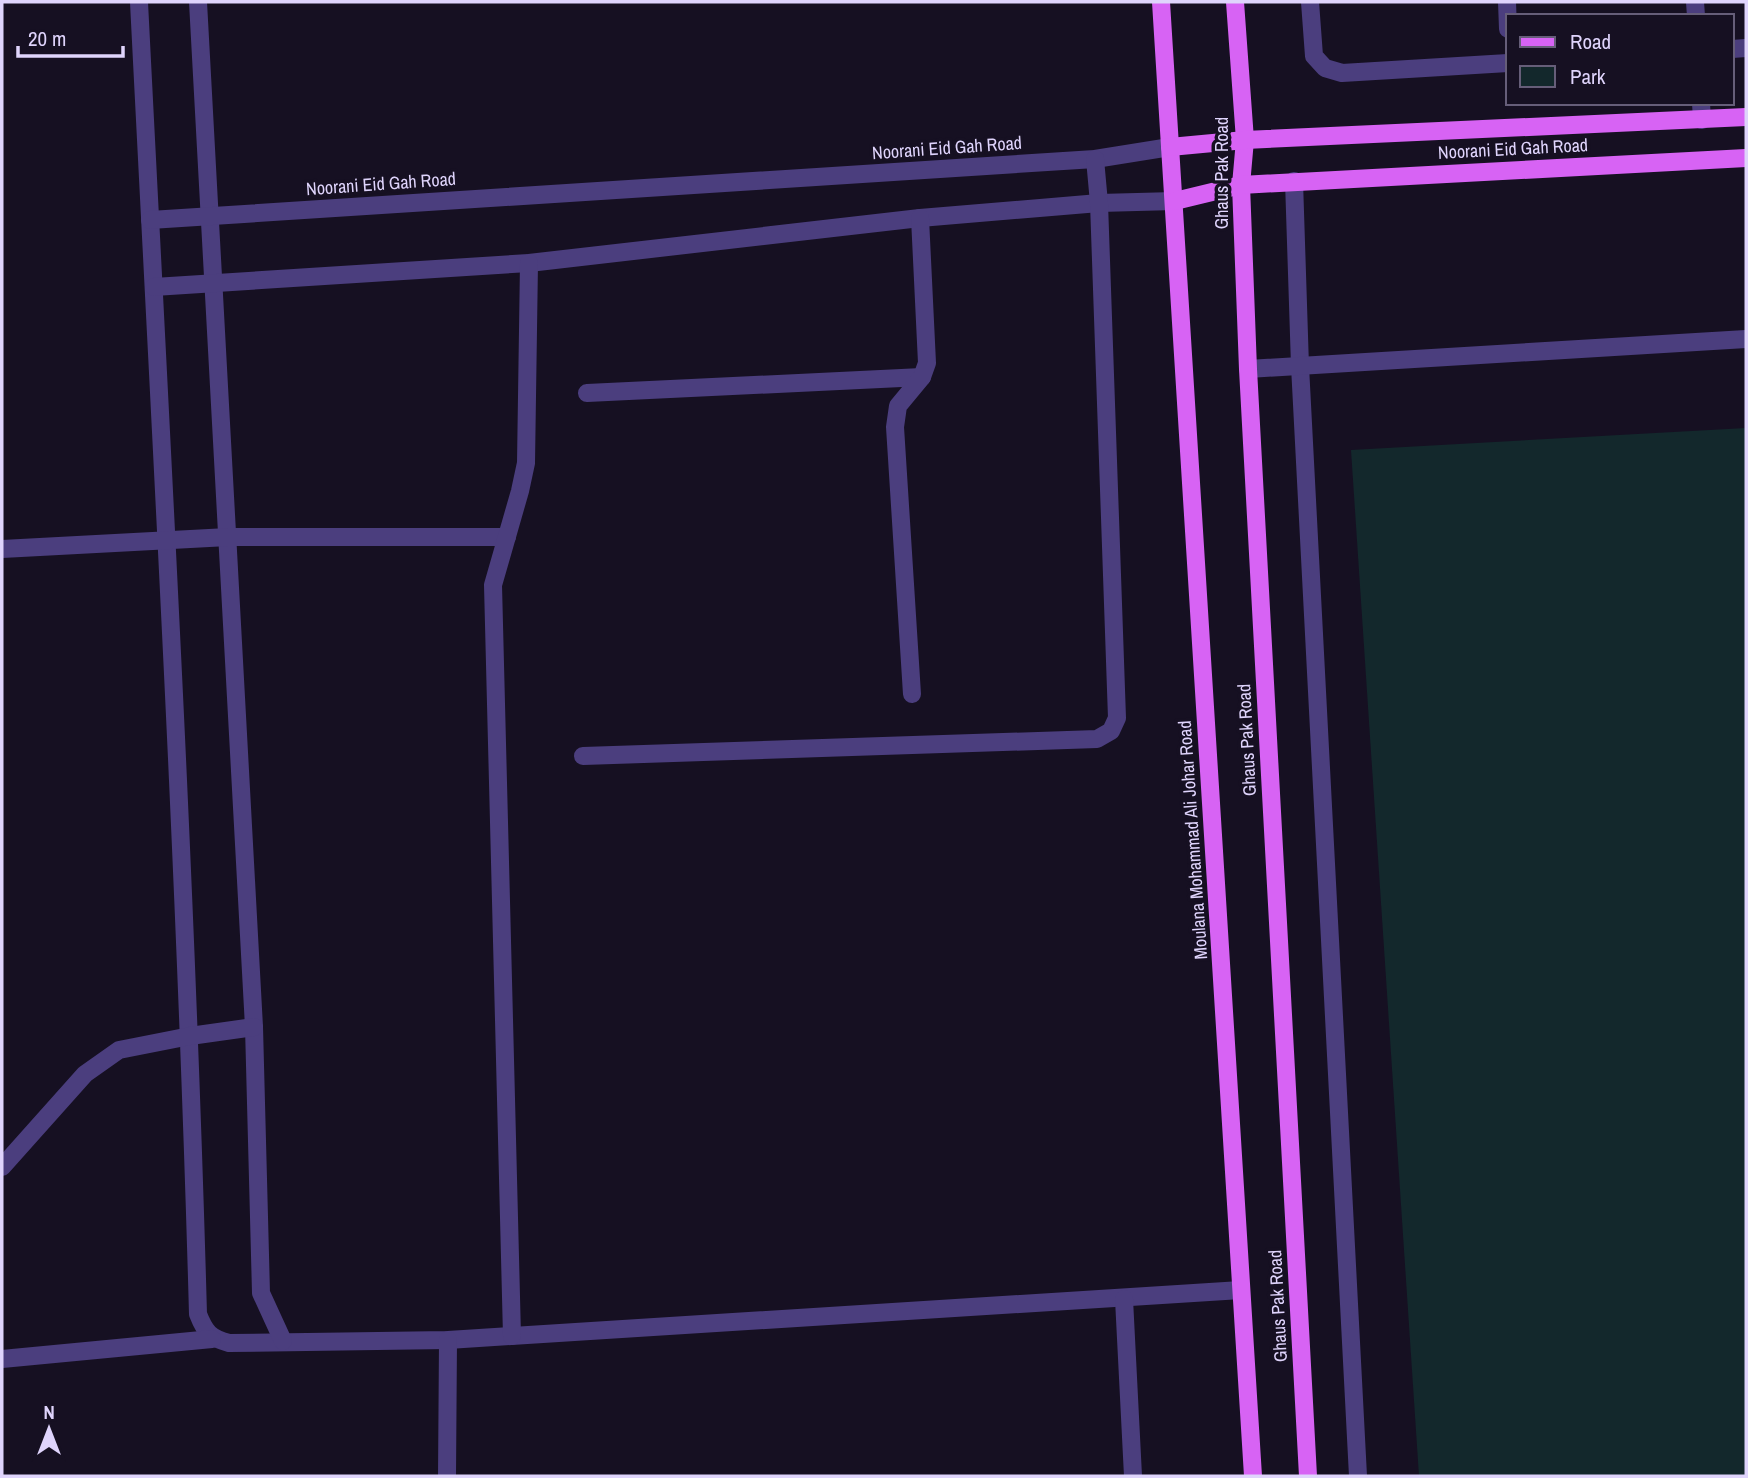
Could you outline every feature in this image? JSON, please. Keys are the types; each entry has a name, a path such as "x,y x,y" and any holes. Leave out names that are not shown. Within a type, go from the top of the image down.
{"main road":[{"path":"1161,2 1170,147"},
{"name":"Ghaus Pak Road","path":"1235,2 1245,140 1241,185 1248,369 1308,1476"},
{"name":"Noorani Eid Gah Road","path":"1170,147 1701,112 1746,117"},
{"name":"Moulana Mohammad Ali Johar Road","path":"1170,147 1253,1476"},
{"name":"Noorani Eid Gah Road","path":"1175,201 1241,185 1294,181 1746,158"}],"street":[{"path":"139,2 168,540 190,1035 198,1314 212,1339"},
{"path":"198,2 254,1027 261,1293 283,1341"},
{"path":"1310,2 1314,56 1325,68 1342,73 1506,62"},
{"name":"Noorani Eid Gah Road","path":"150,219 1096,159 1170,147"},
{"path":"583,756 1097,739 1111,731 1117,718 1096,159"},
{"path":"1294,181 1300,366 1359,1476"},
{"name":"Noorani Eid Gah Road","path":"154,287 529,263 920,218 1099,203 1175,201"},
{"path":"912,694 895,427 898,406 922,377 927,363 920,218"},
{"path":"512,1336 493,585 526,463 529,263"},
{"path":"1248,369 1746,340"},
{"path":"587,393 922,377"},
{"path":"2,549 228,537 507,537"},
{"path":"2,1167 85,1074 119,1050 190,1035 254,1027"},
{"path":"2,1359 212,1339 229,1343 448,1340 1241,1290"},
{"path":"1124,1299 1133,1476"},
{"path":"447,1476 448,1340"}],"green space":[{"path":"1746,428 1746,1476 1419,1476 1351,450"}]}
